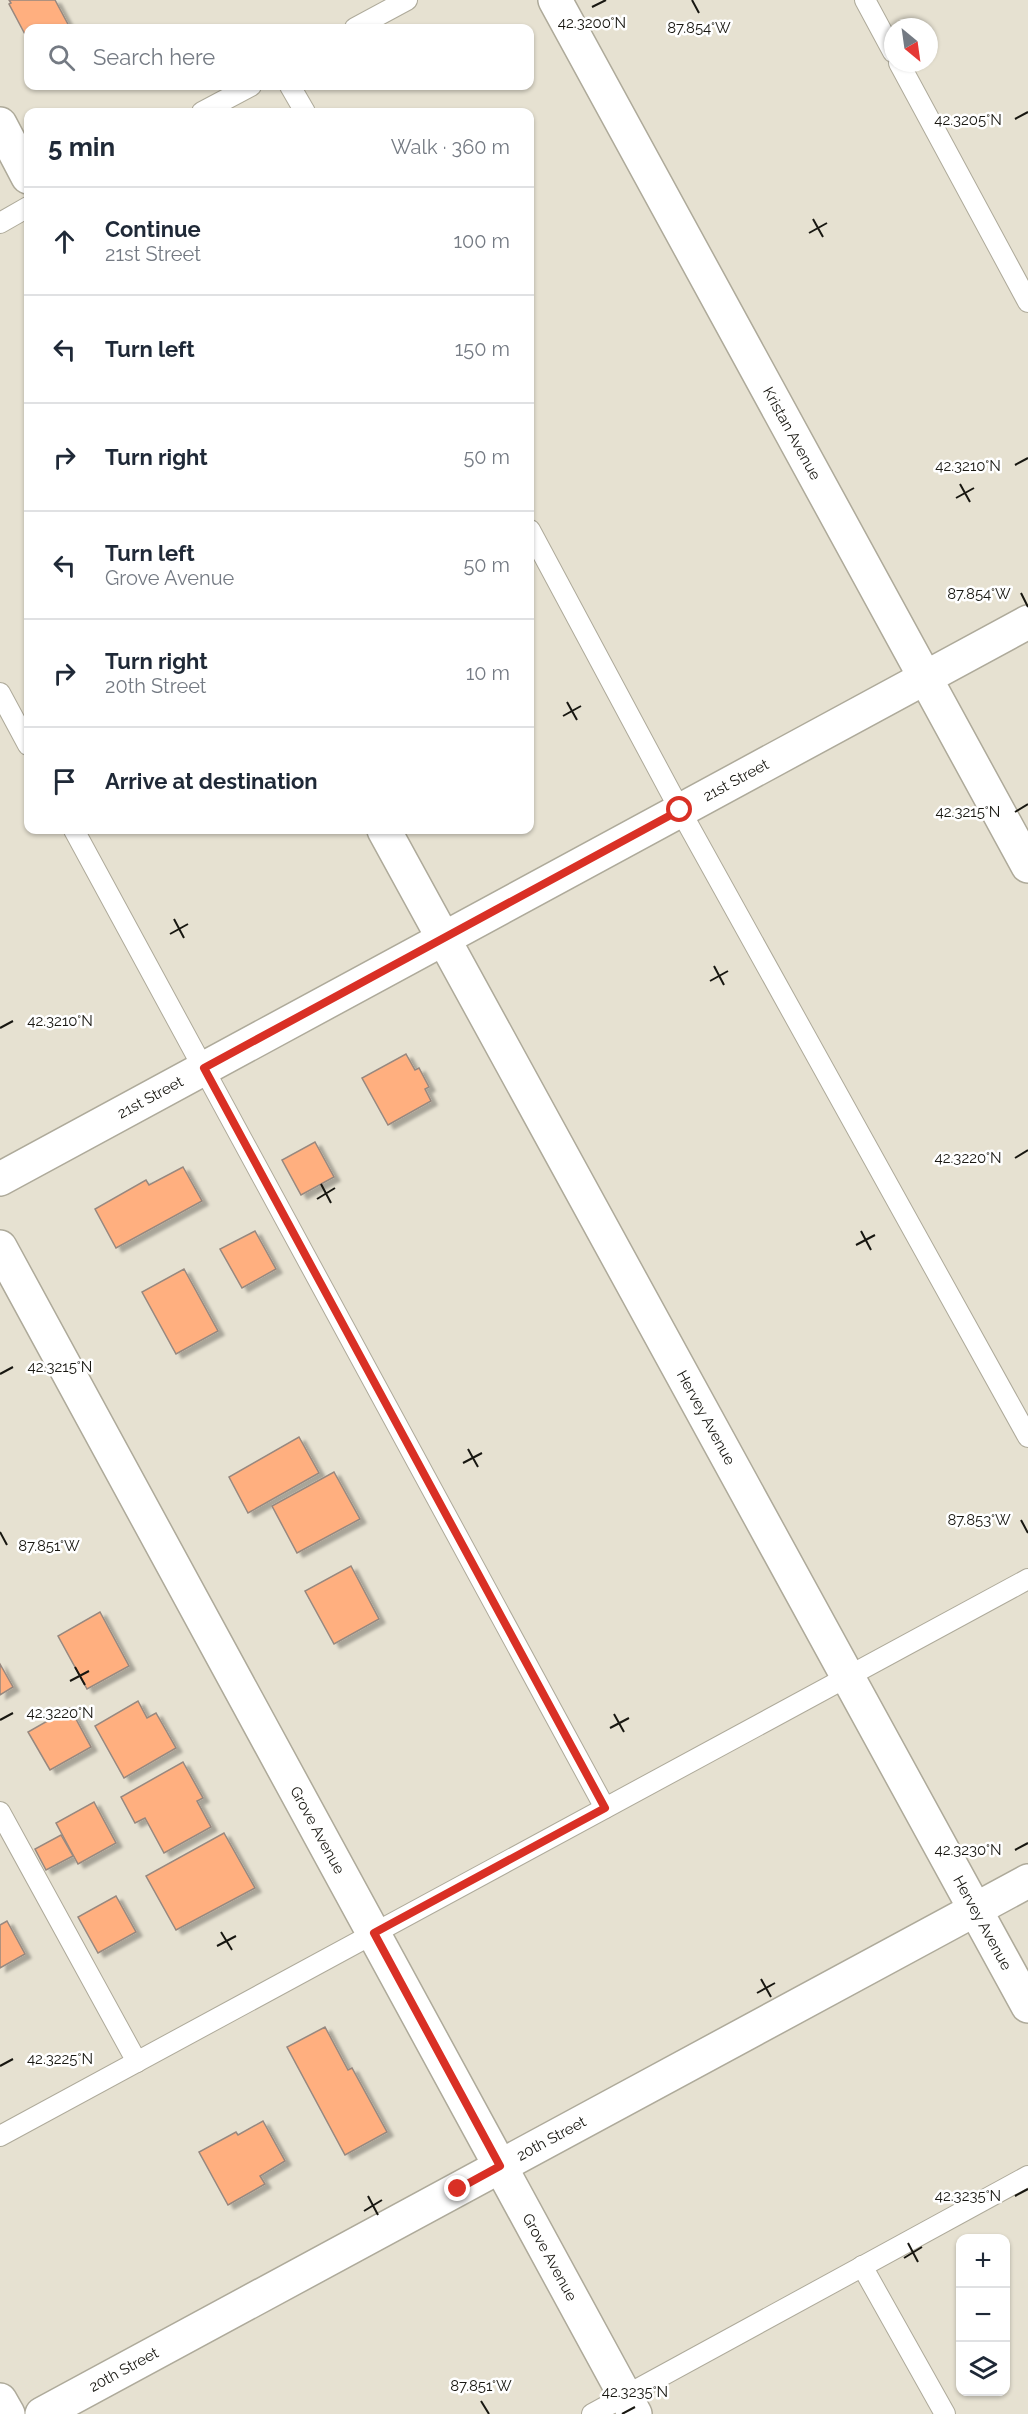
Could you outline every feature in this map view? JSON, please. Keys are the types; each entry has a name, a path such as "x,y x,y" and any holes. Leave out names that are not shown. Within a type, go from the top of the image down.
{"street":[{"name":"Kristan Avenue","path":"555,0 1028,866"},
{"path":"0,124 24,169"},
{"name":"21st Street","path":"0,1179 1028,622"},
{"name":"Hervey Avenue","path":"386,834 1028,2007"},
{"name":"Grove Avenue","path":"0,1247 630,2405"},
{"name":"20th Street","path":"42,2414 1028,1881"},
{"path":"0,2400 8,2414"}],"lane":[{"path":"362,24 407,0"},
{"path":"865,0 884,35"},
{"path":"904,72 1028,302"},
{"path":"210,108 243,90"},
{"path":"292,90 302,108"},
{"path":"0,223 24,209"},
{"path":"534,537 680,810 1028,1437"},
{"path":"0,693 24,738"},
{"path":"76,834 605,1808"},
{"path":"0,2136 1028,1579"},
{"path":"0,1812 137,2062"},
{"path":"592,2414 630,2405 862,2266 1028,2176"},
{"path":"862,2266 945,2414"}],"building":[{"path":"9,0 55,0 68,24 24,24 24,32 9,4 11,3"},
{"path":"406,1054 415,1070 419,1068 429,1087 425,1089 431,1101 388,1125 362,1078"},
{"path":"315,1142 334,1177 301,1195 282,1160"},
{"path":"183,1167 202,1201 116,1248 95,1209 146,1180 149,1185"},
{"path":"255,1231 276,1269 242,1288 220,1249"},
{"path":"184,1269 218,1331 176,1354 142,1292"},
{"path":"299,1437 319,1473 248,1513 229,1477"},
{"path":"334,1472 360,1519 297,1553 272,1506"},
{"path":"351,1566 379,1619 334,1644 305,1591"},
{"path":"100,1612 129,1666 87,1689 58,1636"},
{"path":"0,1664 13,1687 0,1695"},
{"path":"138,1701 147,1718 156,1713 176,1748 124,1778 95,1726"},
{"path":"70,1708 91,1747 50,1770 28,1732"},
{"path":"183,1762 203,1798 197,1801 211,1827 164,1853 145,1818 135,1823 121,1797"},
{"path":"94,1802 116,1843 78,1864 56,1823"},
{"path":"224,1833 255,1888 176,1930 146,1876"},
{"path":"61,1835 73,1856 46,1870 35,1849"},
{"path":"116,1896 136,1932 98,1953 78,1917"},
{"path":"7,1921 25,1954 0,1968 0,1925"},
{"path":"325,2027 348,2070 352,2068 387,2132 345,2155 287,2047"},
{"path":"263,2121 285,2161 260,2176 265,2184 228,2205 199,2152 236,2132 238,2135"}],"route":[{"path":"458,2189 500,2166 374,1933 605,1808 204,1068 680,810"}]}
